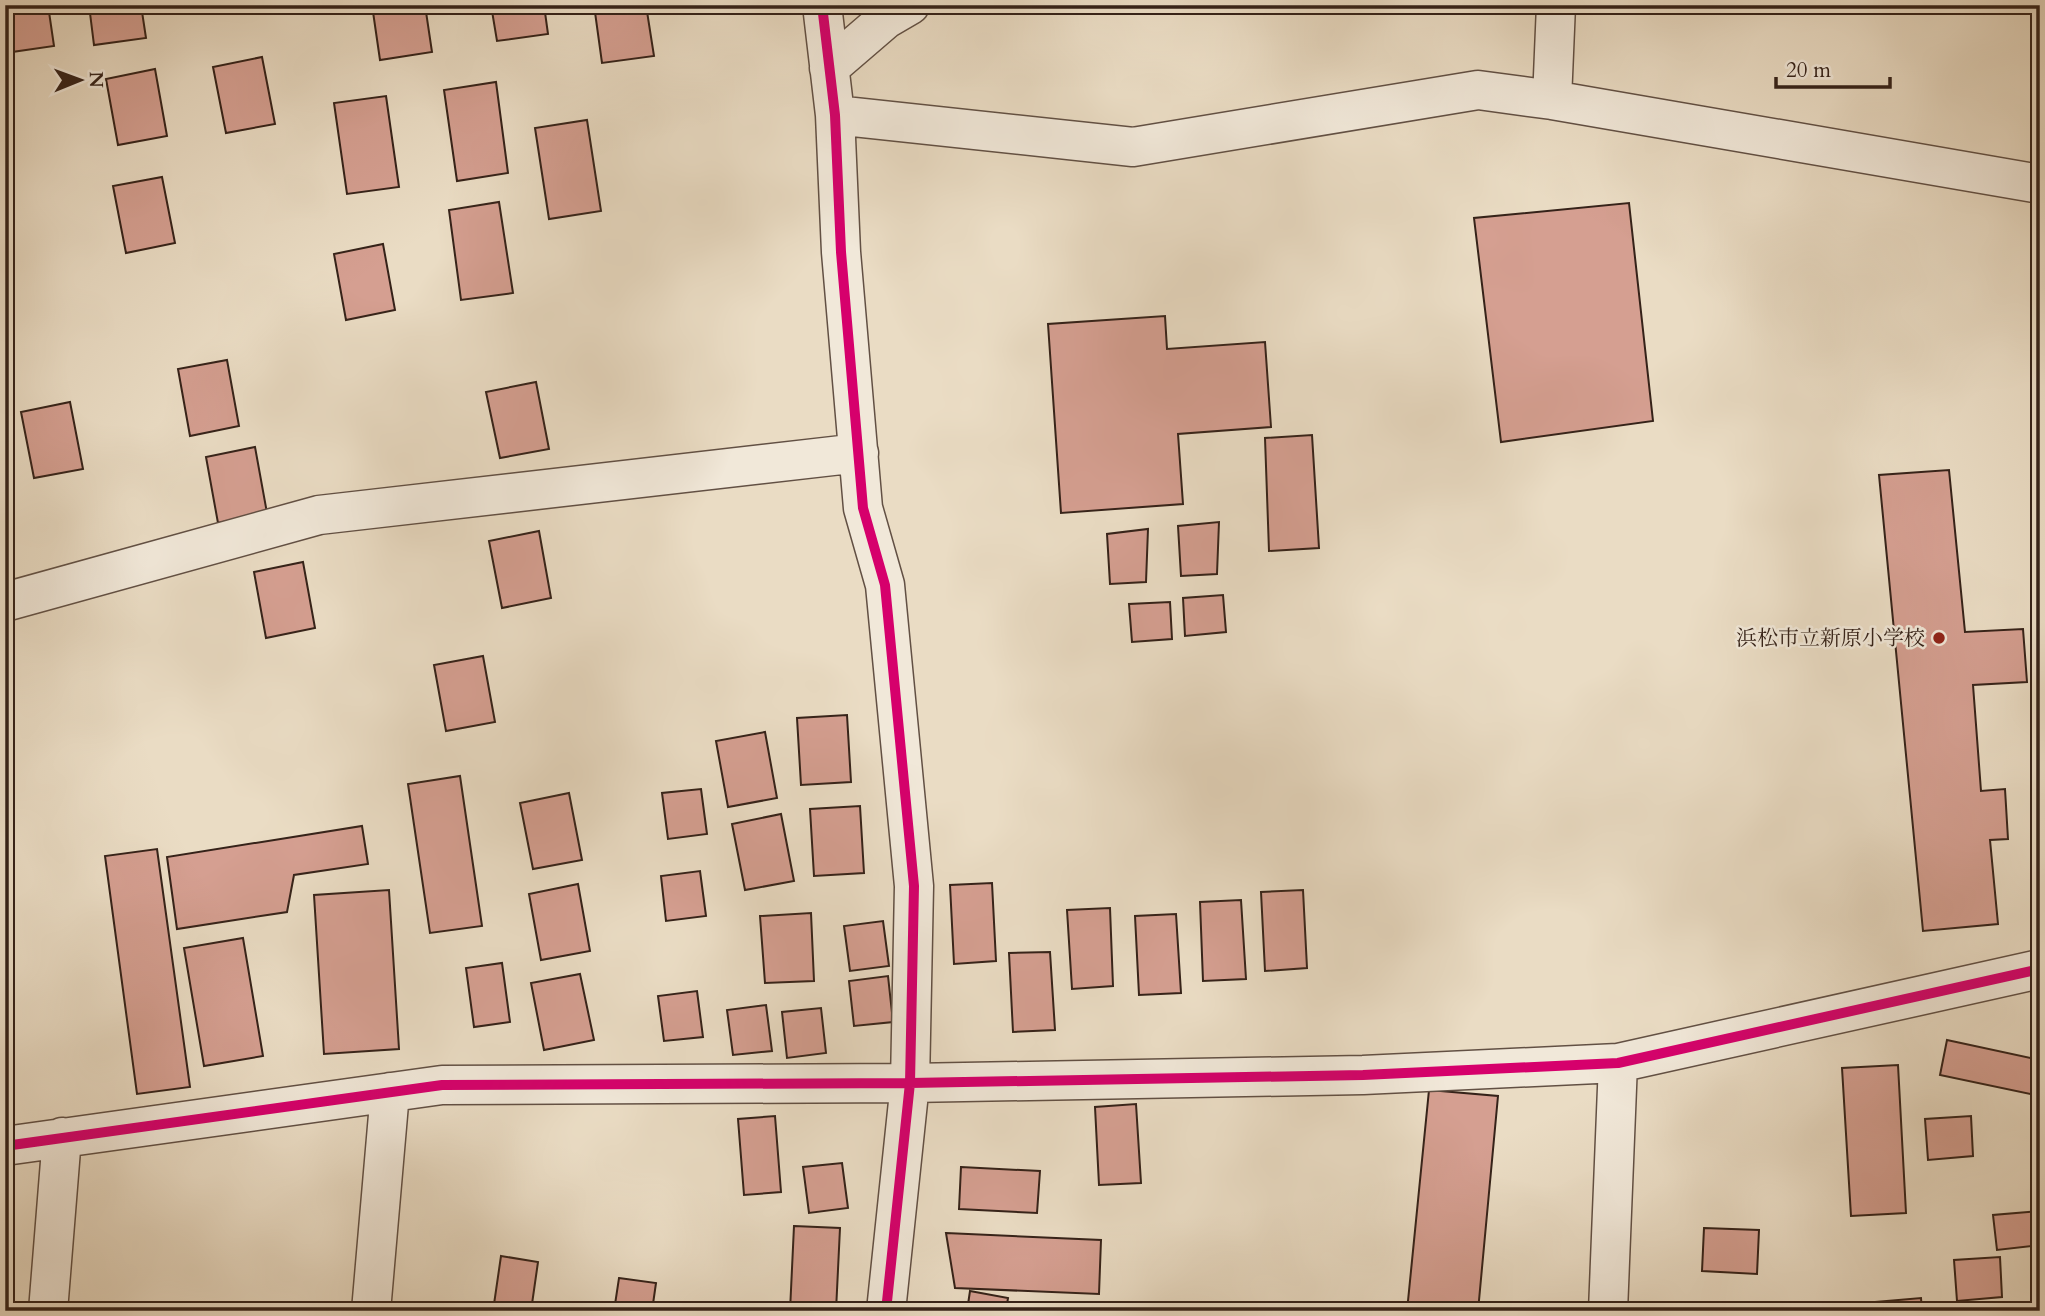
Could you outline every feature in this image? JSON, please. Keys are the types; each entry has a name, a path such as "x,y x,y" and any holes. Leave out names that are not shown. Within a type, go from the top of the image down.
{"street":[{"path":"822,5 835,114 841,252 863,508 885,585 914,886 909,1083 886,1311"},
{"path":"829,68 886,19 910,5"},
{"path":"1552,100 1556,5"},
{"path":"835,114 1133,147 1478,90 1552,100 2040,184"},
{"path":"5,602 319,514 859,453"},
{"path":"5,1146 442,1085 909,1083 1363,1075 1618,1063 2040,969"},
{"path":"1608,1311 1618,1063"},
{"path":"371,1311 390,1092"},
{"path":"48,1311 62,1137"}],"building":[{"path":"5,5 48,5 54,46 5,53"},
{"path":"89,5 141,5 146,38 94,45"},
{"path":"372,5 425,5 432,52 380,60"},
{"path":"491,5 544,5 548,34 497,41"},
{"path":"594,5 646,5 654,56 602,63"},
{"path":"262,57 275,124 226,133 213,67"},
{"path":"155,69 167,136 118,145 106,79"},
{"path":"496,82 508,173 457,181 444,90"},
{"path":"386,96 399,187 347,194 334,103"},
{"path":"587,120 601,211 549,219 535,128"},
{"path":"162,177 175,243 126,253 113,186"},
{"path":"499,202 513,293 461,300 449,210"},
{"path":"1629,203 1653,421 1501,442 1474,218"},
{"path":"383,244 395,310 346,320 334,254"},
{"path":"1165,316 1167,349 1265,342 1271,427 1178,434 1183,504 1061,513 1048,324"},
{"path":"227,360 239,426 190,436 178,369"},
{"path":"536,382 549,449 500,458 486,392"},
{"path":"70,402 83,469 34,478 21,412"},
{"path":"1312,435 1319,548 1269,551 1265,438"},
{"path":"255,447 267,513 218,523 206,457"},
{"path":"1949,470 1965,632 2023,629 2027,682 1973,685 1981,791 2005,789 2008,839 1990,840 1998,924 1923,931 1879,475"},
{"path":"1219,522 1217,574 1181,576 1178,526"},
{"path":"1148,529 1146,582 1110,584 1107,534"},
{"path":"539,531 551,598 502,608 489,541"},
{"path":"303,562 315,628 266,638 254,572"},
{"path":"1223,595 1226,632 1185,636 1183,598"},
{"path":"1170,602 1172,639 1132,642 1129,604"},
{"path":"483,656 495,722 446,731 434,665"},
{"path":"847,715 851,782 801,785 797,718"},
{"path":"765,732 777,798 728,807 716,741"},
{"path":"460,776 482,926 430,933 408,784"},
{"path":"701,789 707,834 668,839 662,793"},
{"path":"569,793 582,860 533,869 520,803"},
{"path":"860,806 864,873 814,876 810,809"},
{"path":"781,814 794,881 745,890 732,824"},
{"path":"362,826 368,864 294,875 287,912 177,929 167,857"},
{"path":"5,838 8,838 13,912 5,912"},
{"path":"157,849 190,1087 137,1094 105,856"},
{"path":"700,871 706,916 666,921 661,876"},
{"path":"992,883 996,961 954,964 950,885"},
{"path":"578,884 590,951 541,960 529,894"},
{"path":"389,890 399,1049 324,1054 314,895"},
{"path":"1303,890 1307,968 1265,971 1261,892"},
{"path":"1241,900 1246,979 1203,981 1200,902"},
{"path":"1110,908 1113,986 1072,989 1067,910"},
{"path":"811,913 814,981 765,983 760,916"},
{"path":"1176,914 1181,993 1139,995 1135,916"},
{"path":"883,921 889,966 850,971 844,926"},
{"path":"243,938 263,1056 204,1066 184,948"},
{"path":"1050,952 1055,1030 1013,1032 1009,953"},
{"path":"502,963 510,1022 474,1027 466,968"},
{"path":"580,974 594,1040 544,1050 531,983"},
{"path":"888,976 893,1022 854,1026 849,981"},
{"path":"697,991 703,1037 664,1041 658,996"},
{"path":"766,1005 772,1051 733,1055 727,1010"},
{"path":"821,1008 826,1053 787,1058 782,1012"},
{"path":"1947,1040 2040,1060 2040,1096 1940,1075"},
{"path":"1898,1065 1906,1213 1851,1216 1842,1068"},
{"path":"1429,1090 1498,1096 1478,1311 1407,1311"},
{"path":"1136,1104 1141,1183 1099,1185 1095,1107"},
{"path":"775,1116 781,1192 744,1195 738,1119"},
{"path":"1971,1116 1973,1156 1928,1160 1925,1119"},
{"path":"842,1163 848,1208 809,1213 803,1167"},
{"path":"961,1167 1040,1171 1037,1213 959,1209"},
{"path":"2040,1211 2040,1245 1997,1250 1993,1215"},
{"path":"794,1226 840,1228 836,1311 790,1311"},
{"path":"1704,1228 1759,1230 1757,1274 1702,1271"},
{"path":"946,1233 1101,1240 1099,1294 955,1288"},
{"path":"501,1256 538,1262 531,1311 493,1311"},
{"path":"2000,1257 2002,1297 1957,1301 1954,1260"},
{"path":"2033,1272 2040,1272 2040,1311 2036,1311"},
{"path":"619,1278 656,1283 652,1311 614,1311"},
{"path":"970,1291 1008,1298 1006,1311 967,1311"},
{"path":"1921,1298 1922,1311 1877,1311 1876,1302"}],"cycle path":[{"path":"822,5 835,115 841,252 863,508 885,585 914,886 910,1083 886,1311"},
{"path":"5,1146 442,1085 910,1083 1363,1075 1618,1063 2040,969"}],"place":[{"name":"浜松市立新原小学校","path":"1939,638"}]}
